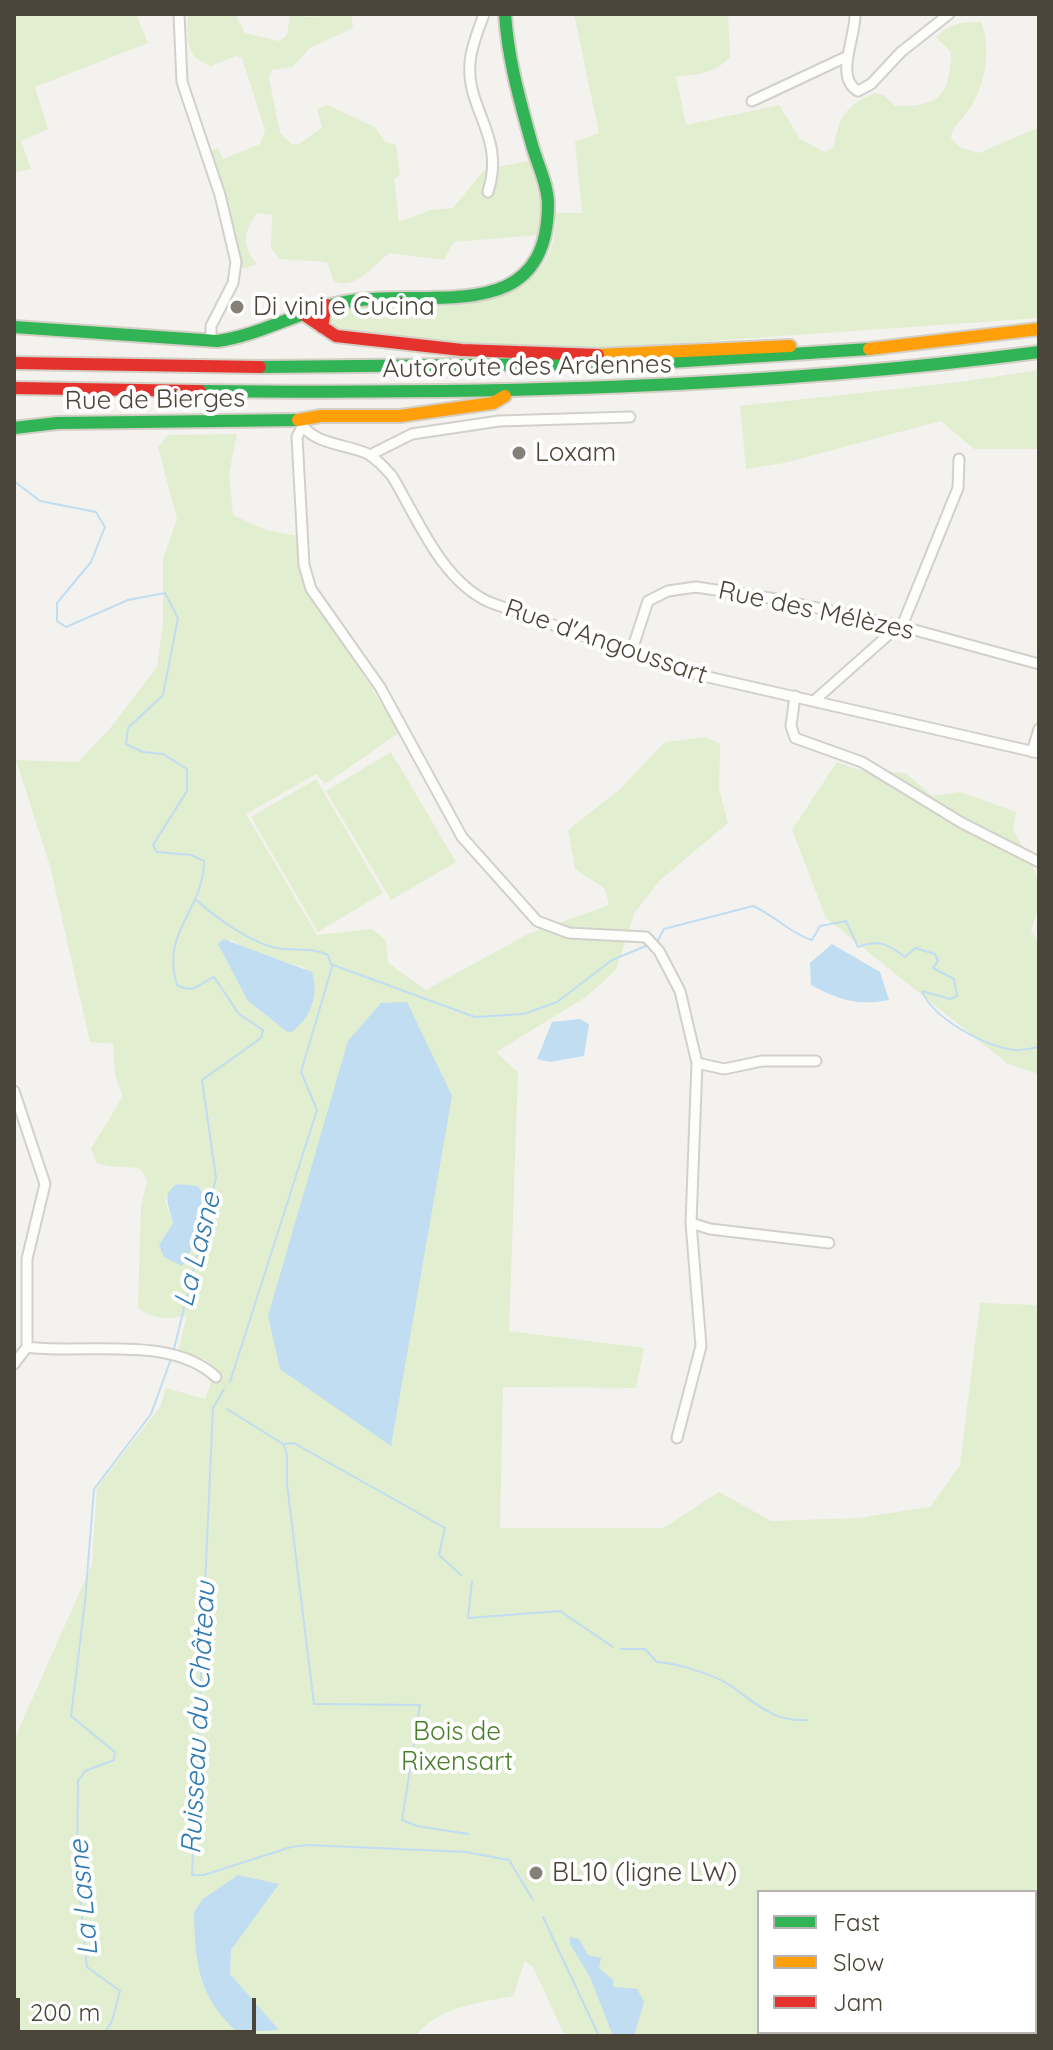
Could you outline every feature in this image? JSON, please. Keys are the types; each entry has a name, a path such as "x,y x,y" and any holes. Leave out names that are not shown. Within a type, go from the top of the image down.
{"main road":[{"path":"14,327 211,341 236,338 326,305 367,298 470,299 489,296 520,278 540,252 548,228 548,200 508,60 505,14"},
{"path":"322,327 326,305"},
{"path":"300,312 336,336 515,354 600,355 803,345 821,354"},
{"name":"Autoroute des Ardennes","path":"14,363 509,368 705,362 821,354 1039,329"},
{"name":"Autoroute des Ardennes","path":"14,388 513,392 708,386 850,377 1039,352"},
{"name":"Rue de Bierges","path":"14,428 57,423 300,423 493,403 513,392"}],"street":[{"path":"179,14 182,82 220,195 236,262 233,283 211,326 211,341"},
{"path":"484,14 470,62 475,96 493,148 493,172 488,192"},
{"path":"855,14 854,40 846,57 850,85 863,90 908,46 949,14"},
{"path":"752,101 846,57"},
{"path":"370,455 412,434 499,421 630,417"},
{"path":"300,423 297,437 304,565 311,589 380,687 447,815 469,847 537,921 569,933 631,935 649,939 680,991 697,1063 691,1223 701,1346 677,1438"},
{"name":"Rue d'Angoussart","path":"300,423 326,441 370,455 392,476 446,566 466,589 489,602 682,671 1035,753"},
{"path":"815,700 900,626 958,488 959,459"},
{"name":"Rue des Mélèzes","path":"631,653 644,605 668,591 690,587 794,602 900,626 1039,664"},
{"path":"795,696 791,726 795,738 874,768 962,823 1039,862"},
{"path":"1035,753 1039,729"},
{"path":"697,1063 724,1069 762,1061 816,1061"},
{"path":"14,1091 45,1184 27,1259 27,1347 14,1364"},
{"path":"691,1223 735,1233 829,1243"},
{"path":"27,1347 136,1349 204,1365 216,1377"}],"green space":[{"path":"14,14 136,14 148,43 35,87 48,129 21,141 31,169 14,173"},
{"path":"188,14 235,14 245,33 279,41 287,35 290,14 308,17 351,14 353,28 310,48 292,67 272,70 269,78 280,132 291,144 299,144 322,128 317,109 327,105 375,127 385,142 396,145 400,175 394,178 399,222 431,210 453,208 485,169 530,161 542,208 539,235 454,242 444,260 389,253 363,276 349,283 341,283 334,281 327,262 280,259 271,248 272,215 257,213 246,239 257,264 243,269 210,152 218,148 223,159 260,144 265,130 242,58 236,56 211,66 196,58 189,46"},
{"path":"574,14 728,14 730,57 718,67 705,72 676,76 686,125 779,105 800,139 825,152 834,147 838,127 851,107 875,93 885,96 895,106 923,104 940,95 948,78 951,52 936,37 957,24 981,22 986,44 982,80 973,103 955,127 951,138 959,147 979,153 1039,127 1039,318 568,351 467,347 334,327 329,319 341,307 443,306 478,302 509,292 534,276 550,250 556,213 582,213 575,142 599,133"},
{"path":"1039,370 1039,449 974,449 941,421 784,463 746,469 740,406 960,382"},
{"name":"Bois de Rixensart","path":"237,434 229,474 233,515 266,530 297,536 306,588 400,732 325,784 316,774 246,814 317,935 372,929 386,940 388,963 426,990 528,934 609,905 605,889 575,869 568,830 619,790 665,742 706,737 720,744 719,789 728,823 659,881 634,914 616,970 586,997 496,1052 518,1072 509,1331 644,1348 636,1388 503,1387 500,1528 663,1528 719,1492 771,1521 858,1518 930,1507 960,1465 980,1303 1039,1305 1039,2036 565,2036 533,1967 525,1961 513,1996 447,2013 424,2026 416,2036 14,2036 14,1740 92,1564 97,1487 160,1407 166,1388 205,1399 216,1369 205,1359 178,1352 187,1315 161,1318 138,1308 141,1207 147,1181 141,1169 97,1163 91,1149 123,1096 115,1076 113,1044 90,1042 50,866 16,760 78,762 111,727 157,667 163,623 163,558 177,519 158,447 168,435","holes":["229,939 249,951 306,968 287,1031 256,1008","452,1096 435,1188 268,1316","177,1184 198,1186 198,1223 191,1250 159,1245 173,1223 165,1200","278,1884 231,1950 230,1974 278,2029 195,1942"]},
{"path":"391,752 456,862 391,900 326,791"},
{"path":"837,762 856,769 906,773 932,796 960,792 1016,812 1013,830 1028,855 1039,889 1031,930 1039,943 1039,1074 1008,1064 826,918 792,830"},
{"path":"316,779 383,893 318,932 251,817"}],"water":[{"path":"223,939 312,972 312,1005 304,1020 292,1032 286,1031 248,1001 218,944"},
{"path":"832,944 880,972 889,1000 848,1000 811,985 810,963"},
{"path":"407,1002 452,1096 391,1446 280,1369 268,1316 348,1041 381,1003"},
{"path":"580,1019 589,1024 584,1056 550,1062 537,1059 552,1022"},
{"path":"177,1184 198,1186 203,1194 191,1250 182,1266 164,1257 159,1245 173,1223 167,1197"},
{"path":"238,1875 279,1884 231,1950 230,1974 279,2030 237,2032 214,2005 201,1978 194,1912 203,1899"},
{"path":"570,1937 579,1939 588,1955 601,1958 599,1968 613,1980 613,1987 637,1989 644,2002 634,2036 613,2036 590,1977 570,1944"}],"waterway":[{"name":"La Lasne","path":"14,481 40,501 96,512 105,527 91,562 57,603 57,621 66,627 128,600 165,593 178,618 163,695 128,728 126,744 143,752 163,754 187,769 187,791 153,845 157,852 191,855 204,861 197,894 174,950 177,985 189,989 214,977 239,1014 263,1030 261,1038 202,1080 216,1178 173,1353"},
{"name":"Ruisseau du Château","path":"196,900 252,939 272,947 321,952 328,955 332,967 301,1072 317,1110 230,1382"},
{"path":"658,940 664,929 753,906 812,940 820,926 846,921 858,947 883,944 905,957 915,948 935,954 938,961 933,968 954,979 957,996 950,999 922,991 937,1011 961,1030 1002,1047 1017,1050 1039,1047"},
{"path":"333,965 475,1017 524,1014 557,1002 612,960 646,946"},
{"name":"La Lasne","path":"103,2036 112,2021 120,1991 87,1967 77,1867 78,1781 85,1771 114,1760 115,1752 71,1716 85,1602 94,1489 151,1414 171,1359"},
{"name":"Ruisseau du Château","path":"224,1389 213,1408 192,1875 204,1875 291,1847 308,1845 466,1852 509,1860 533,1900"},
{"path":"227,1409 283,1444 294,1443 445,1528 439,1555 461,1575"},
{"path":"283,1444 287,1455 287,1484 314,1704 420,1705 402,1820 417,1826 468,1834"},
{"path":"472,1581 468,1618 560,1611 613,1647"},
{"path":"621,1649 645,1649 657,1662 684,1667 721,1680 774,1714 807,1720"},
{"name":"Ruisseau du Château","path":"543,1917 599,2036"}],"traffic: fast":[{"path":"14,327 217,341 250,334 345,302 477,295 505,286 528,270 543,244 548,204 515,80 505,14"},
{"path":"260,367 655,363 869,349"},
{"path":"200,391 515,390 620,386 829,374 1039,352"},
{"path":"14,428 57,423 298,420"}],"traffic: slow":[{"path":"869,349 1039,329"},
{"path":"598,355 790,346"},
{"path":"298,420 321,416 400,416 493,403 505,396"}],"traffic: jam":[{"path":"322,327 326,305"},
{"path":"300,312 336,336 462,350 598,355"},
{"path":"14,363 260,367"},
{"path":"14,388 200,391"}],"place":[{"name":"Di vini e Cucina","path":"237,307"},
{"name":"Loxam","path":"519,453"},
{"name":"BL10 (ligne LW)","path":"536,1873"}]}
